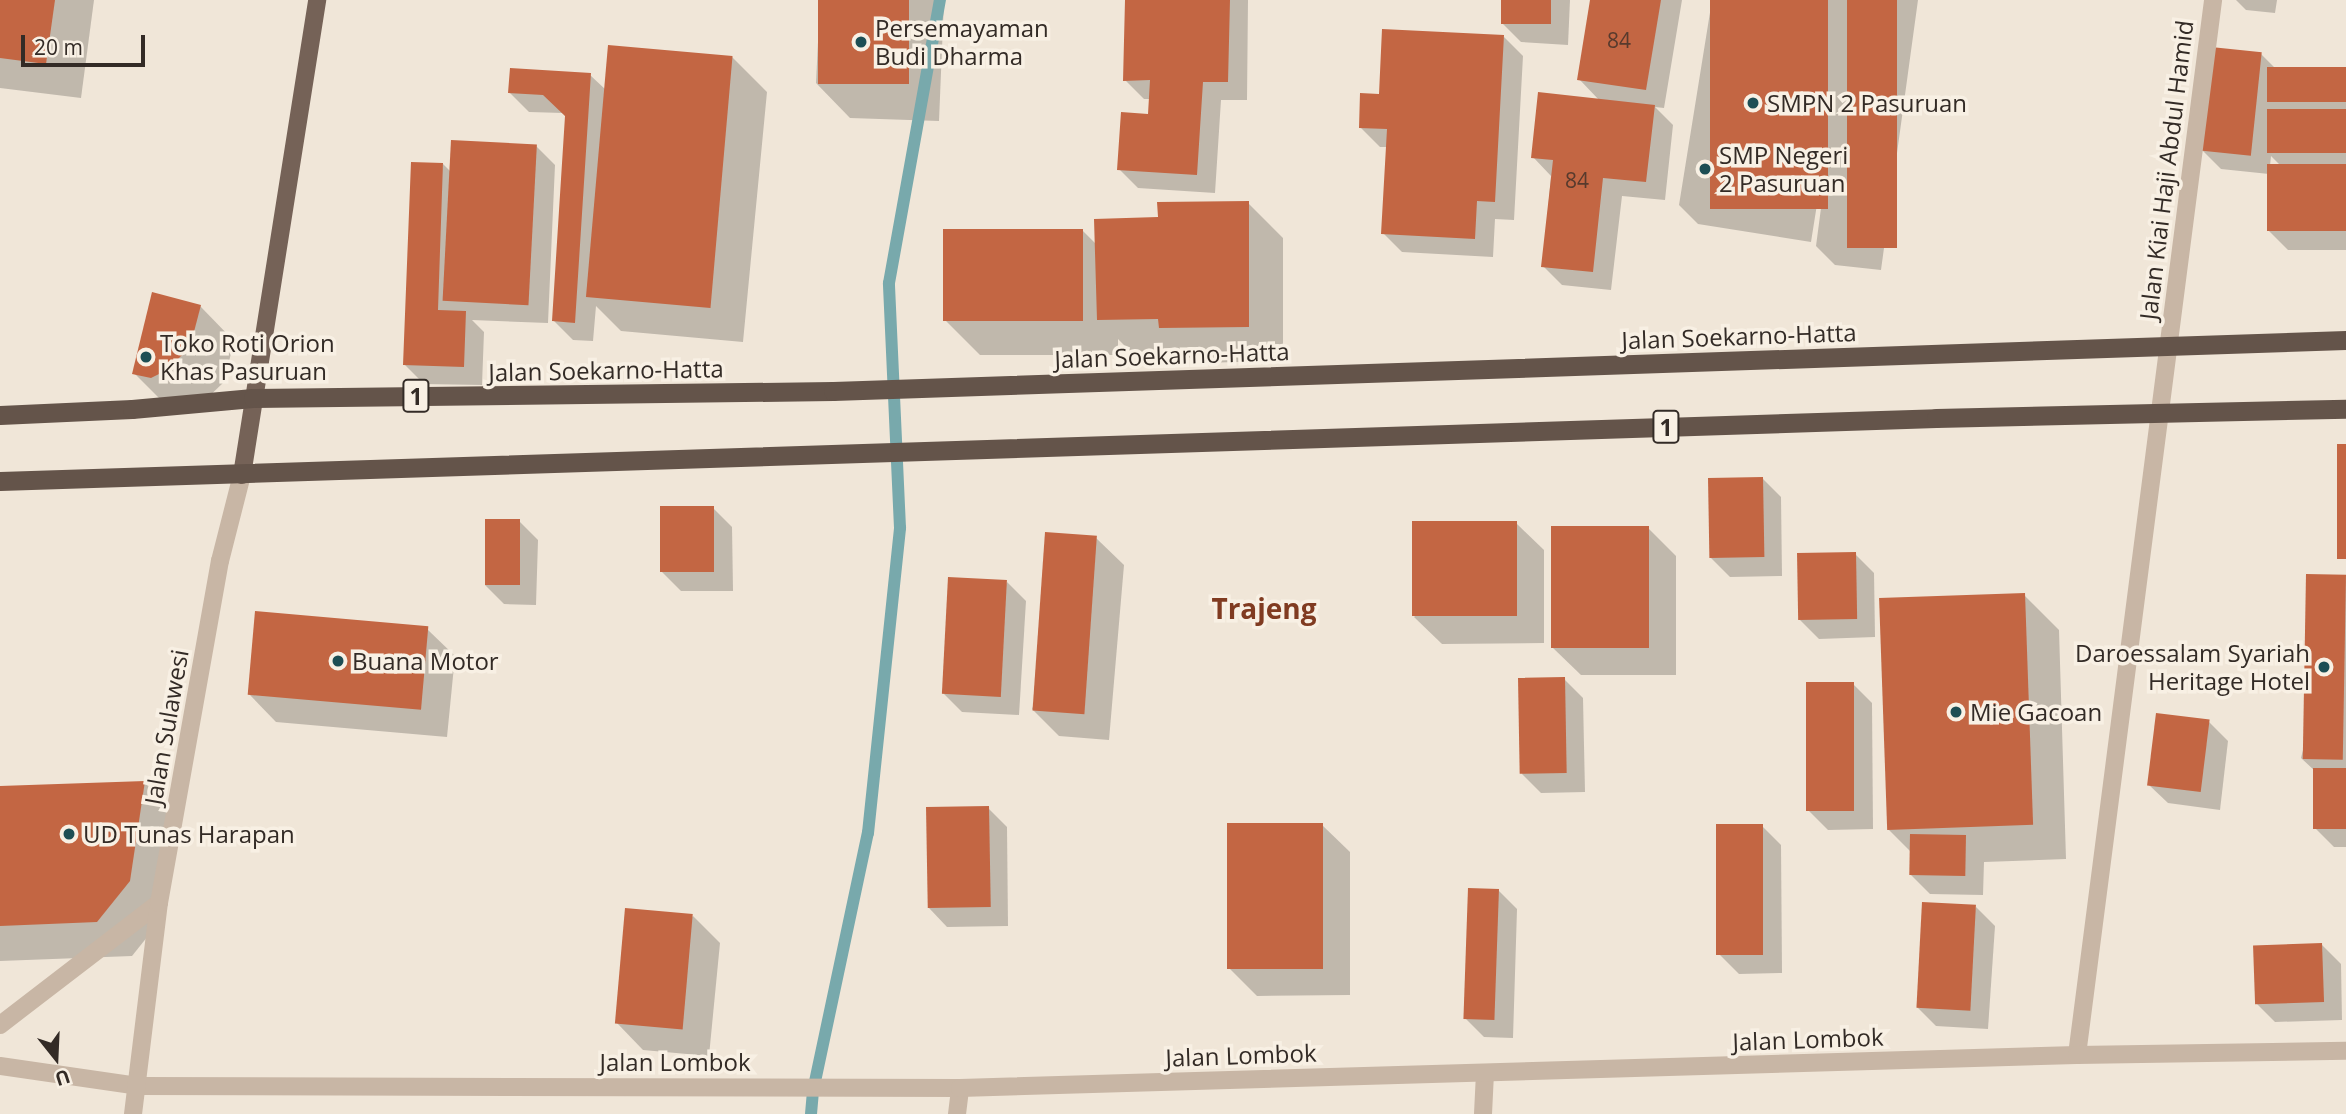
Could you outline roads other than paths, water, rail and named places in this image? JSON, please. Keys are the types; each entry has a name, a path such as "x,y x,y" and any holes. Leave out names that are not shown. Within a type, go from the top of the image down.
{"highway":[{"name":"Jalan Soekarno-Hatta","path":"0,415 132,409 253,398 833,391 2346,340"},
{"name":"1","path":"0,481 2346,409"}],"main road":[{"path":"242,475 317,0"}],"street":[{"name":"Jalan Kiai Haji Abdul Hamid","path":"2077,1055 2213,0"},
{"name":"Jalan Sulawesi","path":"133,1114 159,903 220,561 242,475"},
{"path":"0,1026 159,903"},
{"name":"Jalan Lombok","path":"0,1066 138,1086 960,1088 2077,1055 2346,1051"},
{"path":"1483,1114 1485,1073"},
{"path":"957,1114 960,1088"}],"waterway":[{"path":"811,1114 813,1091 868,833 900,528 889,283 940,0"}],"place":[{"name":"Persemayaman Budi Dharma","path":"861,42"},
{"name":"SMPN 2 Pasuruan","path":"1753,103"},
{"name":"SMP Negeri 2 Pasuruan","path":"1705,169"},
{"name":"Toko Roti Orion Khas Pasuruan","path":"146,357"},
{"name":"Buana Motor","path":"338,661"},
{"name":"Daroessalam Syariah Heritage Hotel","path":"2324,667"},
{"name":"Mie Gacoan","path":"1956,712"},
{"name":"UD Tunas Harapan","path":"69,834"}],"district":[{"name":"Trajeng","path":"1264,608"}]}
